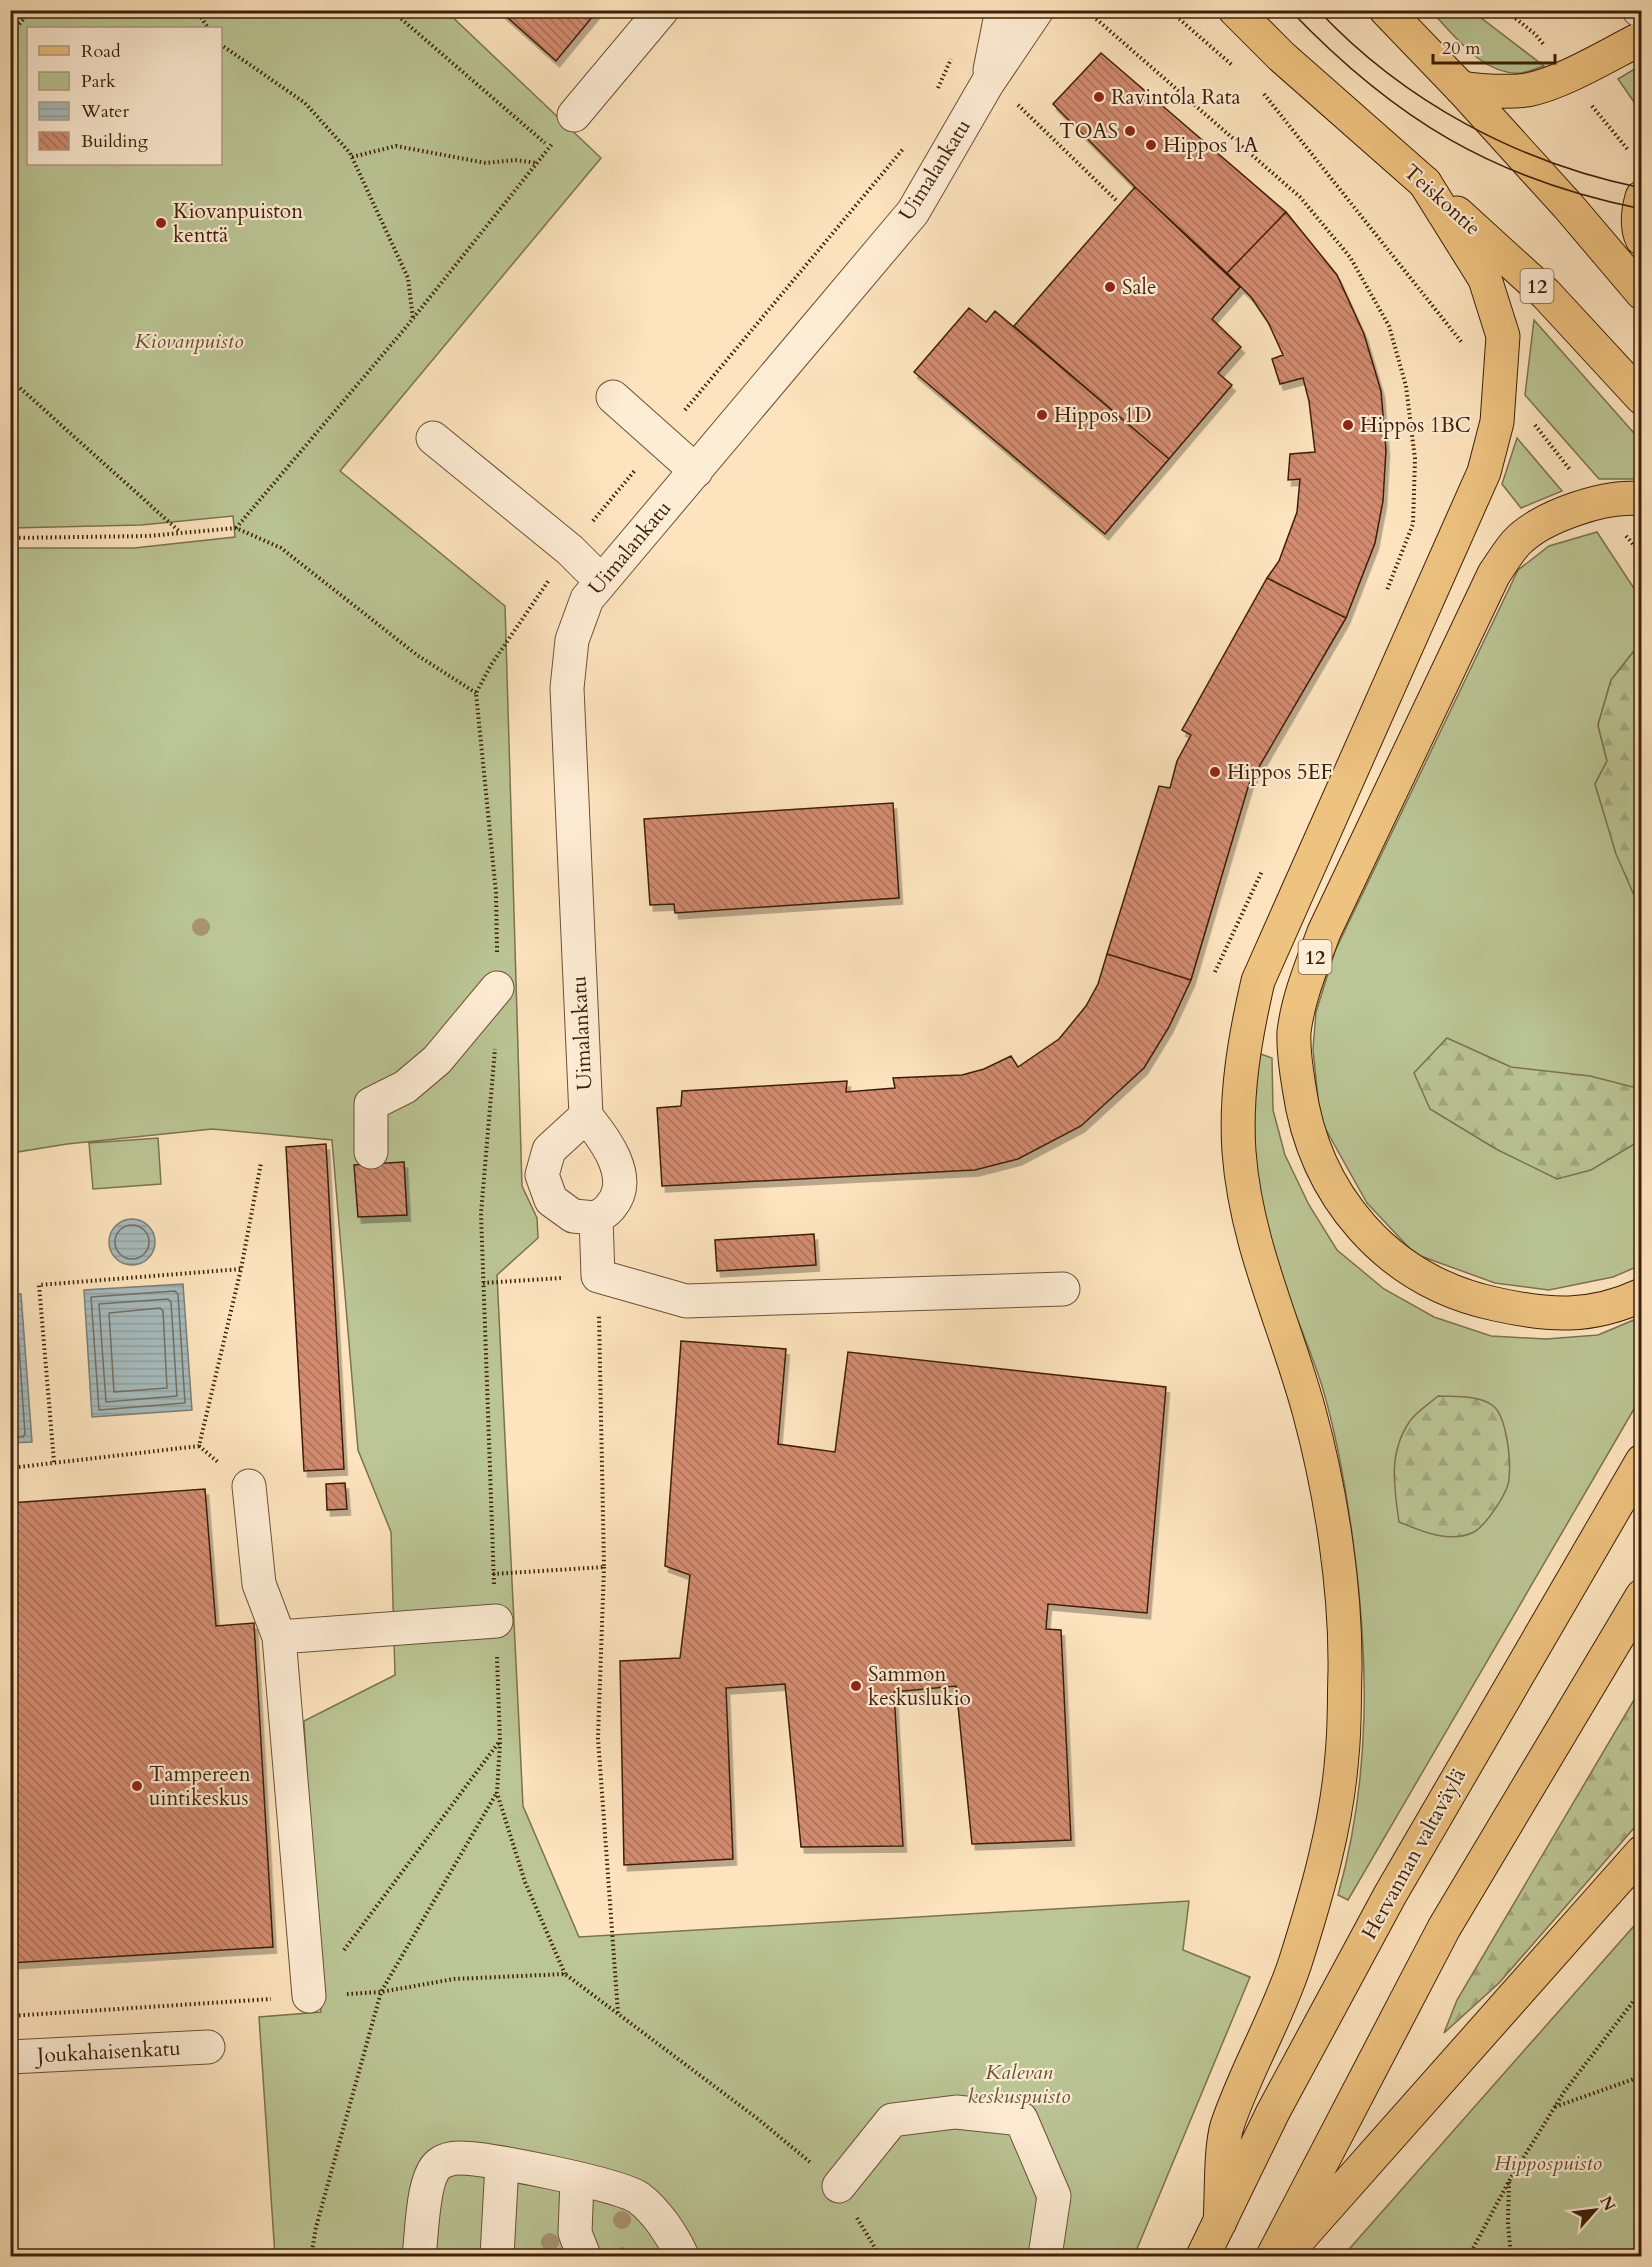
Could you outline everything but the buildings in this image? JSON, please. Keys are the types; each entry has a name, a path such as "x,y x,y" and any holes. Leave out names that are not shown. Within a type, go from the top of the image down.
{"main road":[{"name":"Teiskontie","path":"1235,10 1281,56 1546,294 1641,398"},
{"path":"1386,10 1461,88 1569,207 1641,293"},
{"path":"1461,88 1494,92 1528,89 1564,76 1641,38"},
{"path":"1220,2222 1226,2129 1295,1964 1334,1820 1342,1754 1344,1678 1341,1603 1334,1546 1314,1433 1254,1246 1245,1201 1239,1151 1244,1040 1258,981 1484,472 1497,423 1503,336 1485,279 1425,183"},
{"path":"1641,197 1638,231 1641,239"},
{"name":"12","path":"1641,499 1627,497 1579,506 1517,542 1494,574 1324,932 1304,988 1294,1033 1302,1113 1313,1152 1330,1185 1349,1214 1380,1247 1444,1288 1476,1300 1520,1310 1559,1315 1601,1309 1641,1294"},
{"name":"Hervannan valtaväylä","path":"1203,2256 1273,2112 1390,1894 1641,1461"},
{"path":"1273,2256 1444,1928 1641,1596"},
{"path":"1284,2256 1641,1852"}],"street":[{"path":"574,115 662,10"},
{"name":"Uimalankatu","path":"987,84 1002,10"},
{"name":"Uimalankatu","path":"586,1116 549,1150 542,1175 551,1200 573,1216 596,1218 612,1206 620,1187 616,1162 604,1137 586,1116 567,688 572,640 587,599 913,212 987,84 1036,10"},
{"path":"613,397 696,471"},
{"path":"433,438 570,550 601,581"},
{"path":"371,1152 371,1104 405,1087 437,1060 497,988"},
{"path":"596,1218 598,1276 686,1301 1064,1289"},
{"path":"249,1486 259,1584 279,1637 309,1996"},
{"path":"279,1637 496,1620"},
{"name":"Joukahaisenkatu","path":"10,2057 208,2048"},
{"path":"839,2186 892,2120 956,2112 1020,2120 1054,2196 1045,2256"},
{"path":"419,2256 429,2179 439,2163 459,2158 502,2164 615,2188 637,2197 654,2212 682,2256"},
{"path":"497,2256 502,2164"},
{"path":"577,2180 575,2232 584,2256"}],"path":[{"path":"10,34 32,10"},
{"path":"196,10 207,27"},
{"path":"391,10 550,147"},
{"path":"1086,10 1300,197 1350,257 1389,326 1406,387 1415,459 1413,524 1384,597"},
{"path":"1169,10 1239,71"},
{"path":"1505,10 1535,34 1548,50"},
{"path":"222,45 305,103 352,158 408,278 413,319"},
{"path":"934,96 954,52"},
{"path":"1257,86 1471,353"},
{"path":"1587,101 1629,151"},
{"path":"1015,103 1116,200"},
{"path":"236,528 413,319 574,115"},
{"path":"880,2256 839,2186 758,2119 566,1974 525,1882 497,1792 500,1742 481,1213 498,1015 496,893 476,693 490,665 570,550 906,145"},
{"path":"352,158 396,146 486,163 515,160 537,163"},
{"path":"10,379 180,532"},
{"path":"1531,420 1572,472"},
{"path":"10,538 148,536 236,528 280,548 417,655 476,693"},
{"path":"1623,533 1641,554"},
{"path":"1215,972 1265,864"},
{"path":"10,1468 199,1446 241,1269 261,1163"},
{"path":"54,1462 39,1285 241,1269"},
{"path":"483,1282 598,1276 604,1567 598,1738 618,2013"},
{"path":"493,1574 604,1567"},
{"path":"309,1996 500,1742"},
{"path":"311,2256 316,2227 381,1992 497,1792"},
{"path":"10,2016 381,1992 453,1979 566,1974"},
{"path":"1469,2256 1509,2181 1555,2107 1641,1990"},
{"path":"1555,2107 1641,2076"},
{"path":"1509,2181 1508,2224 1511,2256"}],"green space":[{"path":"11,11 446,11 601,158 340,471 505,606 522,1186 537,1218 538,1238 497,1275 523,1806 579,1937 1189,1901 1183,1950 1250,1977 1134,2256 275,2256 259,2017 321,2012 304,1721 395,1675 391,1532 358,1450 332,1140 212,1129 67,1144 11,1153 11,548 134,548 235,537 233,516 141,525 11,528"},
{"path":"1431,11 1472,11 1544,66 1521,73 1494,68 1470,52"},
{"path":"1641,65 1641,112 1618,79"},
{"path":"1534,320 1641,441 1641,479 1599,479 1525,395"},
{"path":"1517,438 1562,491 1521,508 1502,484"},
{"path":"1597,532 1641,599 1641,642 1611,680 1598,725 1607,761 1595,784 1617,854 1641,911 1641,1265 1613,1277 1549,1290 1495,1283 1415,1254 1367,1203 1320,1119 1313,1049 1316,1012 1335,951 1518,570 1549,546"},
{"path":"1641,642 1641,911 1616,854 1595,784 1607,761 1598,725 1611,680"},
{"path":"1447,1038 1511,1067 1590,1076 1641,1089 1641,1140 1591,1170 1557,1179 1496,1149 1430,1109 1414,1073"},
{"path":"1255,1052 1272,1058 1273,1110 1285,1155 1309,1205 1337,1250 1384,1289 1434,1317 1491,1336 1546,1339 1598,1335 1641,1317 1641,1397 1348,1900 1338,1895 1357,1807 1364,1719 1362,1630 1358,1586 1337,1443 1322,1386 1283,1282 1264,1219 1257,1177 1254,1115"},
{"path":"158,1138 161,1184 93,1189 89,1143"},
{"path":"1438,1396 1473,1398 1492,1405 1501,1418 1507,1439 1509,1479 1505,1492 1496,1508 1479,1528 1474,1532 1455,1537 1436,1535 1399,1522 1394,1483 1398,1445 1403,1433 1419,1411"},
{"path":"1641,1688 1641,1820 1499,1983 1444,2033 1457,2000"},
{"name":"Hippospuisto","path":"1641,1918 1641,2256 1343,2256"}],"water":[{"path":"132,1219 148,1226 155,1242 148,1258 132,1265 116,1258 109,1242 116,1226"},
{"path":"183,1284 192,1410 92,1417 84,1290"},
{"path":"11,1294 21,1294 32,1442 11,1443"}],"tram line":[{"path":"1290,10 1329,49 1368,83 1408,113 1449,139 1493,162 1539,181 1642,209"},
{"path":"1318,10 1388,73 1426,100 1466,124 1552,163 1642,188"}],"place":[{"name":"Ravintola Rata","path":"1099,97"},
{"name":"TOAS","path":"1130,131"},
{"name":"Hippos 1A","path":"1151,145"},
{"name":"Kiovanpuiston kenttä","path":"161,223"},
{"name":"Sale","path":"1110,287"},
{"name":"Hippos 1D","path":"1042,415"},
{"name":"Hippos 1BC","path":"1348,425"},
{"name":"Hippos 5EF","path":"1215,772"},
{"name":"Sammon keskuslukio","path":"856,1686"},
{"name":"Tampereen uintikeskus","path":"137,1786"}],"park label":[{"name":"Kiovanpuisto","path":"189,341"},
{"name":"Kalevan keskuspuisto","path":"1019,2084"}]}
